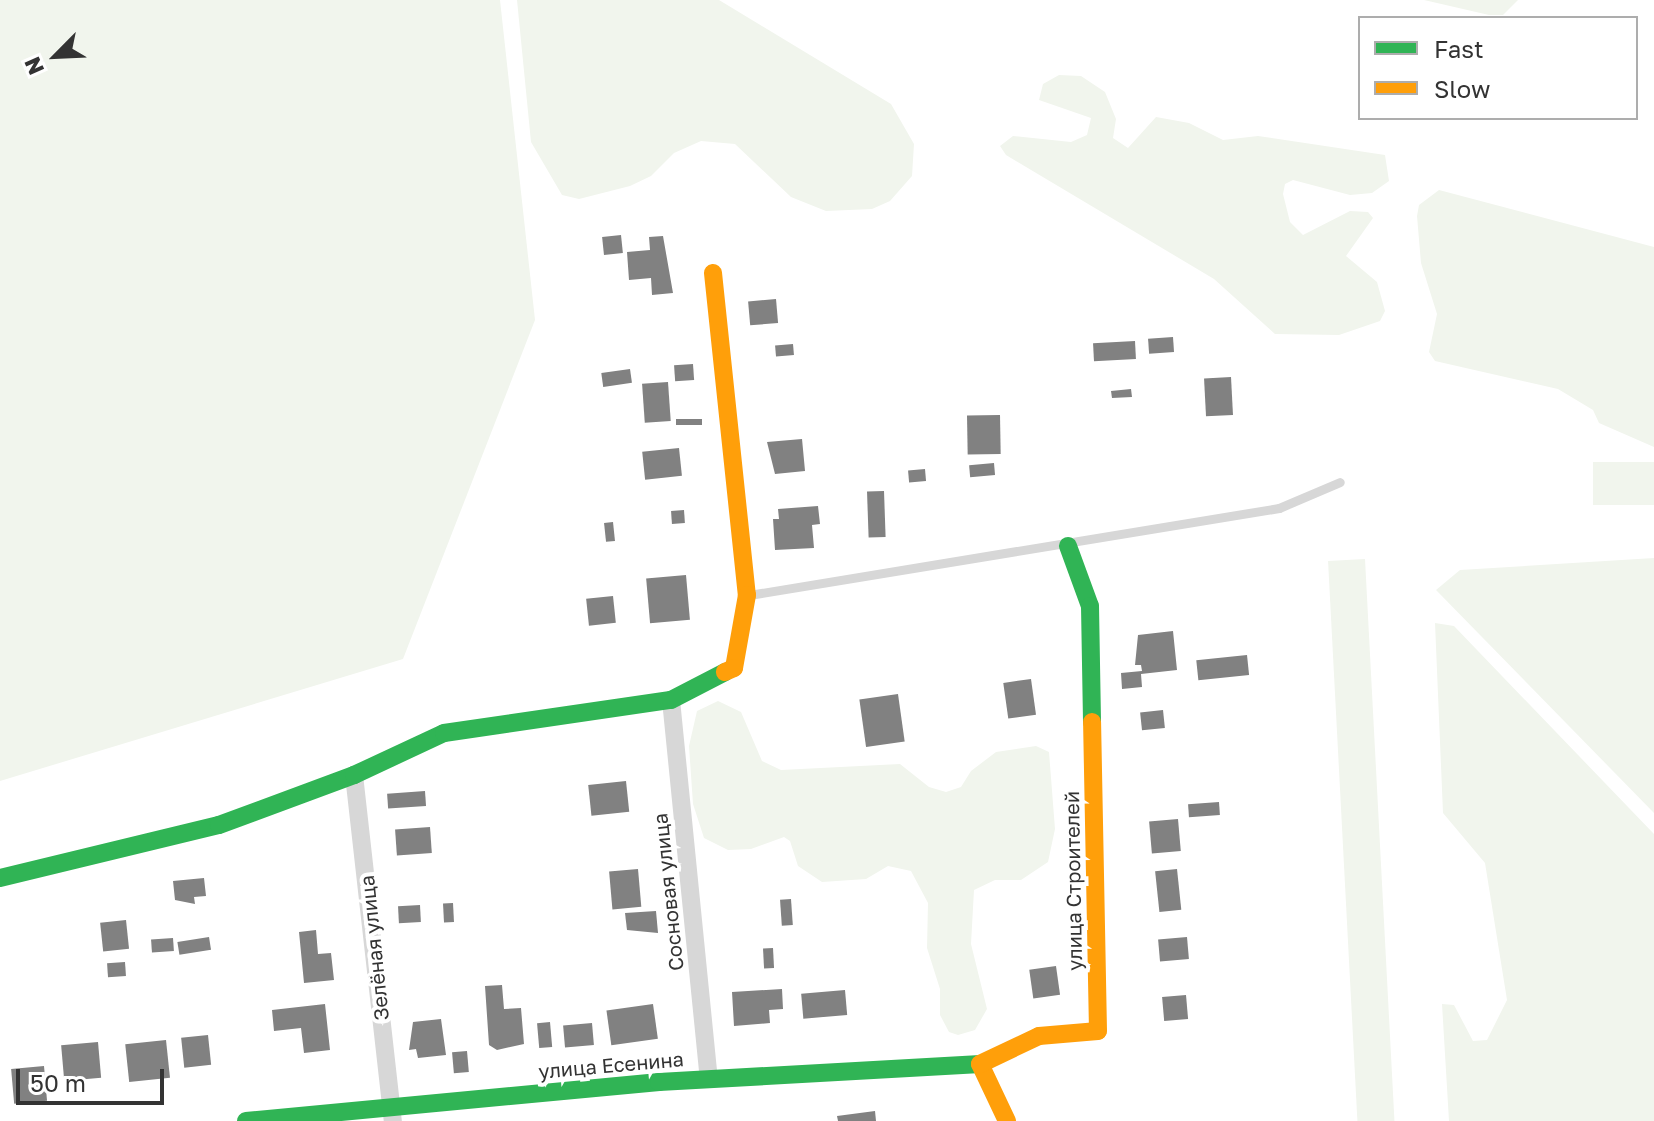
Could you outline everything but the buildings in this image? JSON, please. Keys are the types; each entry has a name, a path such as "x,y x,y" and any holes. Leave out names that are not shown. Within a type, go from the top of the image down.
{"street":[{"path":"0,878 219,825 354,775 444,733 671,700 734,668 747,595 713,273"},
{"name":"улица Строителей","path":"980,1064 1039,1036 1098,1031 1090,606 1068,546"},
{"name":"Сосновая улица","path":"671,700 709,1079"},
{"name":"Зелёная улица","path":"354,775 392,1113"},
{"path":"980,1064 1007,1121"},
{"name":"улица Есенина","path":"246,1121 392,1113 709,1079 980,1064"}],"lane":[{"path":"747,595 1068,546 1279,508 1340,482"}],"shaded area":[{"path":"0,0 500,0 535,320 403,659 0,781"},
{"path":"517,0 719,0 891,104 914,144 912,176 890,201 872,209 826,211 791,197 735,144 701,141 674,153 651,176 630,186 579,199 562,195 531,142"},
{"path":"1424,0 1518,0 1503,15 1489,15"},
{"path":"1059,75 1081,76 1105,92 1116,119 1113,138 1128,148 1156,117 1189,123 1223,140 1258,136 1385,155 1389,181 1372,193 1350,195 1293,180 1285,184 1283,194 1290,222 1303,235 1350,211 1368,212 1373,218 1346,256 1377,282 1385,311 1380,321 1339,335 1275,334 1214,279 1006,155 1000,146 1013,136 1071,142 1087,135 1091,118 1039,100 1043,84"},
{"path":"1439,190 1654,247 1654,447 1599,423 1593,410 1558,389 1435,361 1429,352 1437,314 1421,263 1417,216 1419,205"},
{"path":"1593,462 1654,462 1654,505 1593,505"},
{"path":"1654,558 1654,813 1436,590 1460,570"},
{"path":"1365,559 1394,1121 1357,1121 1328,561"},
{"path":"1435,623 1454,626 1654,834 1654,1121 1449,1121 1442,1004 1454,1005 1473,1041 1487,1040 1507,1000 1485,863 1443,813"},
{"path":"718,701 741,712 762,761 781,770 900,764 929,787 946,792 961,787 971,771 996,752 1036,746 1049,752 1055,829 1048,862 1021,880 995,880 974,890 971,944 987,1009 975,1030 958,1035 949,1032 940,1015 940,989 927,948 928,903 911,871 888,866 866,879 822,882 798,866 790,841 784,837 751,849 728,850 704,838 693,804 689,746 697,711"}],"traffic: fast":[{"path":"1068,546 1090,606 1092,722"},
{"path":"0,878 219,825 354,775 444,733 671,700 725,672"},
{"path":"246,1121 659,1082 980,1064"}],"traffic: slow":[{"path":"713,273 747,595 734,668 725,672"},
{"path":"1007,1121 980,1064 1039,1036 1098,1031 1092,722"}]}
